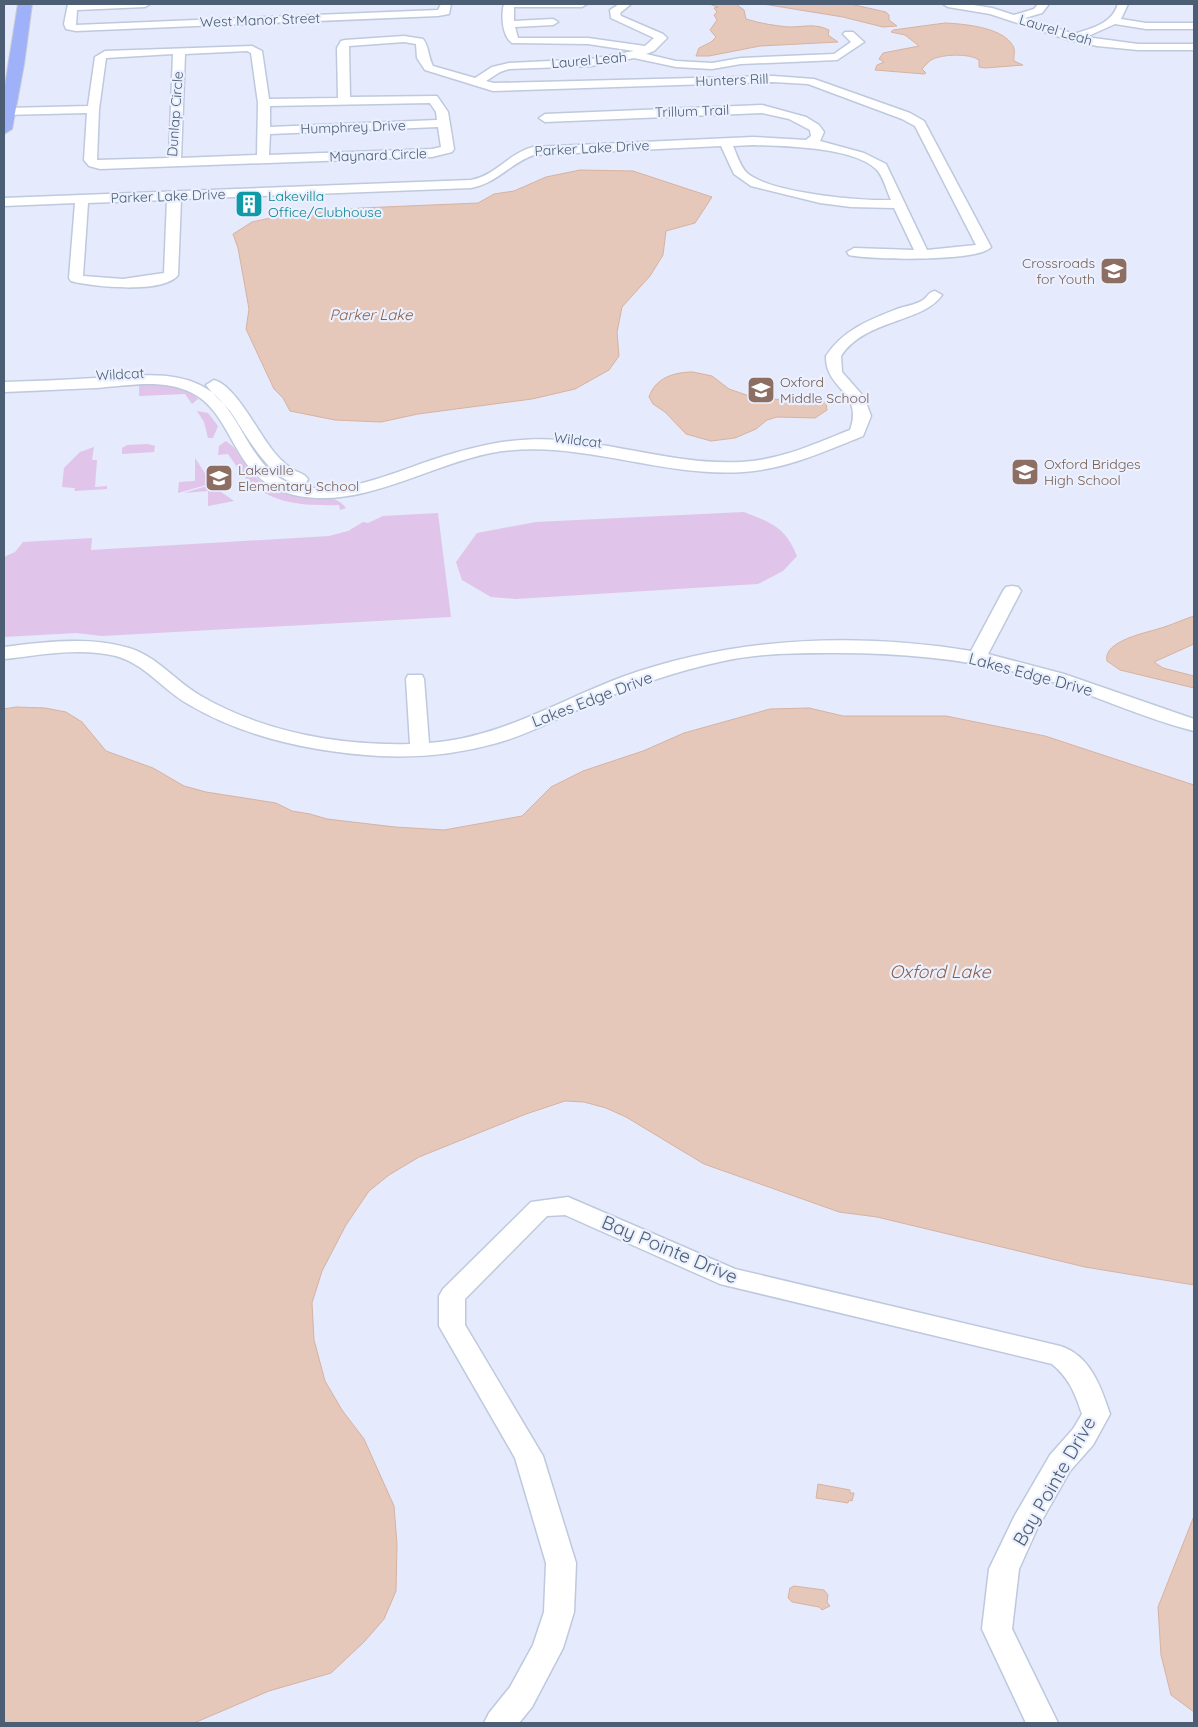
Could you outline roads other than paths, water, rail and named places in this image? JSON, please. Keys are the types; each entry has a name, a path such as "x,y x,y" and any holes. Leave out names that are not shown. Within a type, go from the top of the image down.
{"main road":[{"path":"4,129 17,64 25,4"}],"street":[{"path":"73,5 145,4"},
{"path":"582,4 509,4 507,15 516,41 588,41 645,50"},
{"path":"602,4 623,5"},
{"name":"Laurel Leah","path":"950,4 992,11 1073,38 1124,46 1194,46"},
{"path":"1014,18 1038,11 1044,4"},
{"path":"1073,38 1114,21 1121,13 1123,4"},
{"name":"West Manor Street","path":"73,5 69,24 70,27 76,28 445,8"},
{"name":"Laurel Leah","path":"475,83 496,69 509,66 602,61 634,55 645,50 661,38 616,18 614,12 623,5"},
{"path":"1114,21 1146,26 1194,26"},
{"path":"510,24 553,22"},
{"path":"634,55 662,62 704,66 741,61 837,57 858,42 848,34"},
{"name":"Hunters Rill","path":"344,99 343,48 345,43 404,39 421,43 423,58 429,68 494,87 802,79 906,116 922,127 984,247 976,251 883,255 854,252"},
{"name":"Dunlap Circle","path":"179,50 175,162 93,163 90,160 89,153 101,57 117,52 179,50 248,48 256,51 258,74 264,103"},
{"path":"536,87 551,141"},
{"name":"Maynard Circle","path":"175,162 442,152 448,149 442,112 433,99 344,99 264,103"},
{"path":"264,103 262,131 275,192"},
{"path":"7,112 93,109"},
{"name":"Trillum Trail","path":"544,118 762,109 783,114 814,126 818,132 817,137 810,143"},
{"name":"Humphrey Drive","path":"262,131 444,123"},
{"name":"Parker Lake Drive","path":"4,202 479,184 496,176 521,154 551,141 726,143 778,141 810,143 860,156 882,167 922,253"},
{"path":"726,143 740,173 759,184 804,197 829,201 876,205 900,204"},
{"path":"82,199 76,278 87,282 105,283 157,280 170,275 174,241 174,195"},
{"name":"Wildcat","path":"4,379 155,372 180,374 210,382 264,475 282,486 311,492 335,493 350,486 467,454 537,444 583,448 691,465 770,464 807,454 857,433 863,416 856,398 833,368 831,359 833,352 843,340 860,330 929,303 934,295"},
{"name":"Wildcat","path":"4,387 151,380 180,383 196,388 221,401"},
{"path":"977,658 1012,591"},
{"name":"Lakes Edge Drive","path":"4,653 73,648 119,651 147,661 191,698 250,726 302,740 348,748 420,750 458,747 493,738 610,689 709,658 785,647 870,646 922,649 977,658 1028,670 1194,725"},
{"path":"415,679 420,750"},
{"name":"Bay Pointe Drive","path":"500,1723 521,1697 548,1648 559,1612 561,1563 529,1456 452,1326 452,1296 540,1208 568,1206 729,1277 1060,1356 1074,1365 1088,1389 1096,1414 1084,1437 1060,1463 1024,1525 1004,1569 997,1629 1042,1723"}],"water":[{"path":"709,4 741,4 737,5 744,10 746,19 762,23 789,27 814,26 824,28 829,30 828,35 838,42 760,46 709,56 696,56 699,48 716,37 710,30 717,20 714,15 717,12 714,8 718,7"},
{"path":"763,4 850,4 886,12 889,15 889,20 897,26 883,27 843,17"},
{"path":"945,23 981,27 998,33 1013,46 1014,61 1023,65 985,68 979,67 979,60 975,58 955,55 941,56 931,60 922,69 926,73 924,74 875,70 877,65 884,62 879,59 883,53 919,46 905,35 891,32 893,30"},
{"name":"Parker Lake","path":"580,170 633,171 712,197 695,223 666,231 663,255 650,276 622,307 617,332 619,356 609,370 575,389 532,399 418,414 381,422 335,420 290,411 283,398 274,389 246,329 249,309 238,248 233,234 252,222 275,217 361,208 478,203 494,194 514,191 546,177"},
{"path":"693,372 712,376 729,389 758,399 821,400 826,403 827,410 815,418 777,417 767,420 756,429 735,438 711,441 686,434 665,412 653,404 649,397 656,385 666,377 679,373"},
{"path":"1194,616 1194,644 1154,662 1163,668 1194,676 1194,688 1120,670 1107,661 1107,654 1119,642"},
{"name":"Oxford Lake","path":"16,707 45,708 66,712 82,722 106,751 153,768 184,786 206,792 276,803 292,811 327,819 395,827 444,830 522,816 551,787 583,771 643,751 684,733 770,709 809,708 843,716 946,716 1045,736 1194,785 1194,1285 1085,1267 877,1217 839,1212 704,1164 626,1117 606,1108 584,1102 565,1101 526,1114 419,1157 389,1175 369,1191 346,1225 322,1271 312,1303 314,1340 325,1381 342,1410 364,1439 394,1506 397,1544 396,1591 384,1619 364,1642 331,1673 269,1691 194,1723 4,1723 4,709"},
{"path":"818,1484 850,1490 850,1493 854,1493 852,1501 849,1500 848,1503 816,1498"},
{"path":"1194,1516 1194,1712 1171,1695 1161,1655 1158,1607"},
{"path":"794,1586 824,1590 828,1595 827,1602 830,1606 822,1610 819,1607 792,1602 788,1598 790,1588"}],"place":[{"name":"Lakevilla Office/Clubhouse","path":"249,204"},
{"name":"Crossroads for Youth","path":"1114,271"},
{"name":"Oxford Middle School","path":"761,390"},
{"name":"Oxford Bridges High School","path":"1025,472"},
{"name":"Lakeville Elementary School","path":"219,478"}]}
